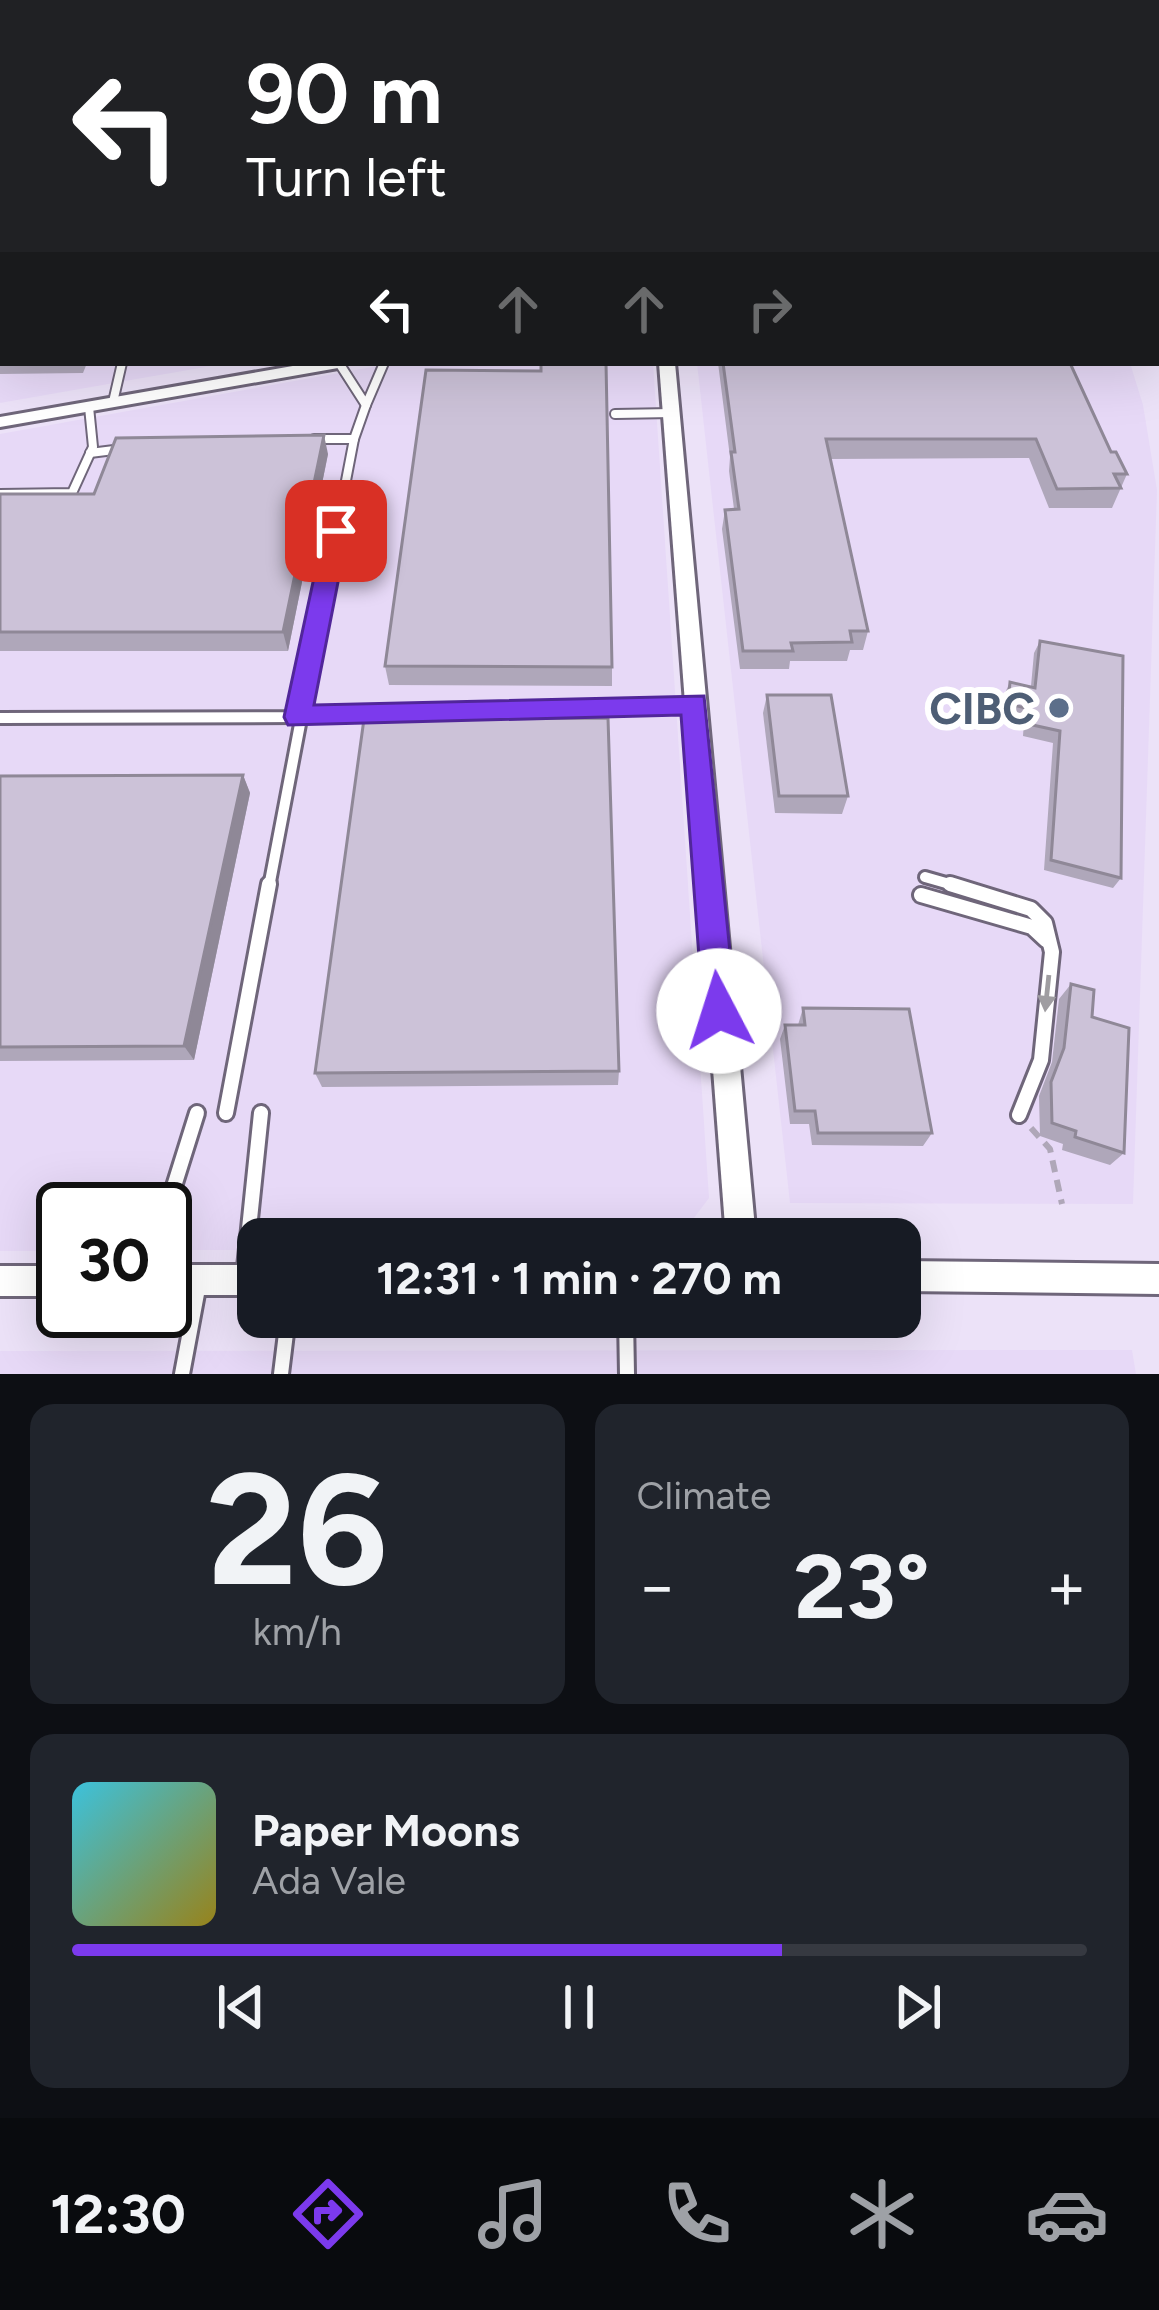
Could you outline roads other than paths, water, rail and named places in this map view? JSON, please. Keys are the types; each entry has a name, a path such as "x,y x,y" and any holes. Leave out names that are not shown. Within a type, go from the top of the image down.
{"street":[{"path":"0,422 322,366"},
{"path":"667,366 739,1218"},
{"path":"921,1276 1159,1279"},
{"path":"192,1280 237,1280"},
{"path":"0,1281 36,1281"}],"lane":[{"path":"112,402 121,366"},
{"path":"341,366 366,405"},
{"path":"226,1113 354,439 384,366"},
{"path":"0,494 72,493 90,453 89,406"},
{"path":"615,414 672,413"},
{"path":"290,439 354,439"},
{"path":"90,453 136,447"},
{"path":"0,718 298,717 694,704"},
{"path":"925,877 1031,909 1045,923 1050,943 1040,1060 1019,1115"},
{"path":"921,895 1032,927 1050,943"},
{"path":"175,1182 196,1112"},
{"path":"254,1218 260,1113"},
{"path":"182,1374 199,1280"},
{"path":"281,1374 286,1338"},
{"path":"626,1338 627,1374"}],"place":[{"name":"CIBC","path":"1059,708"}]}
